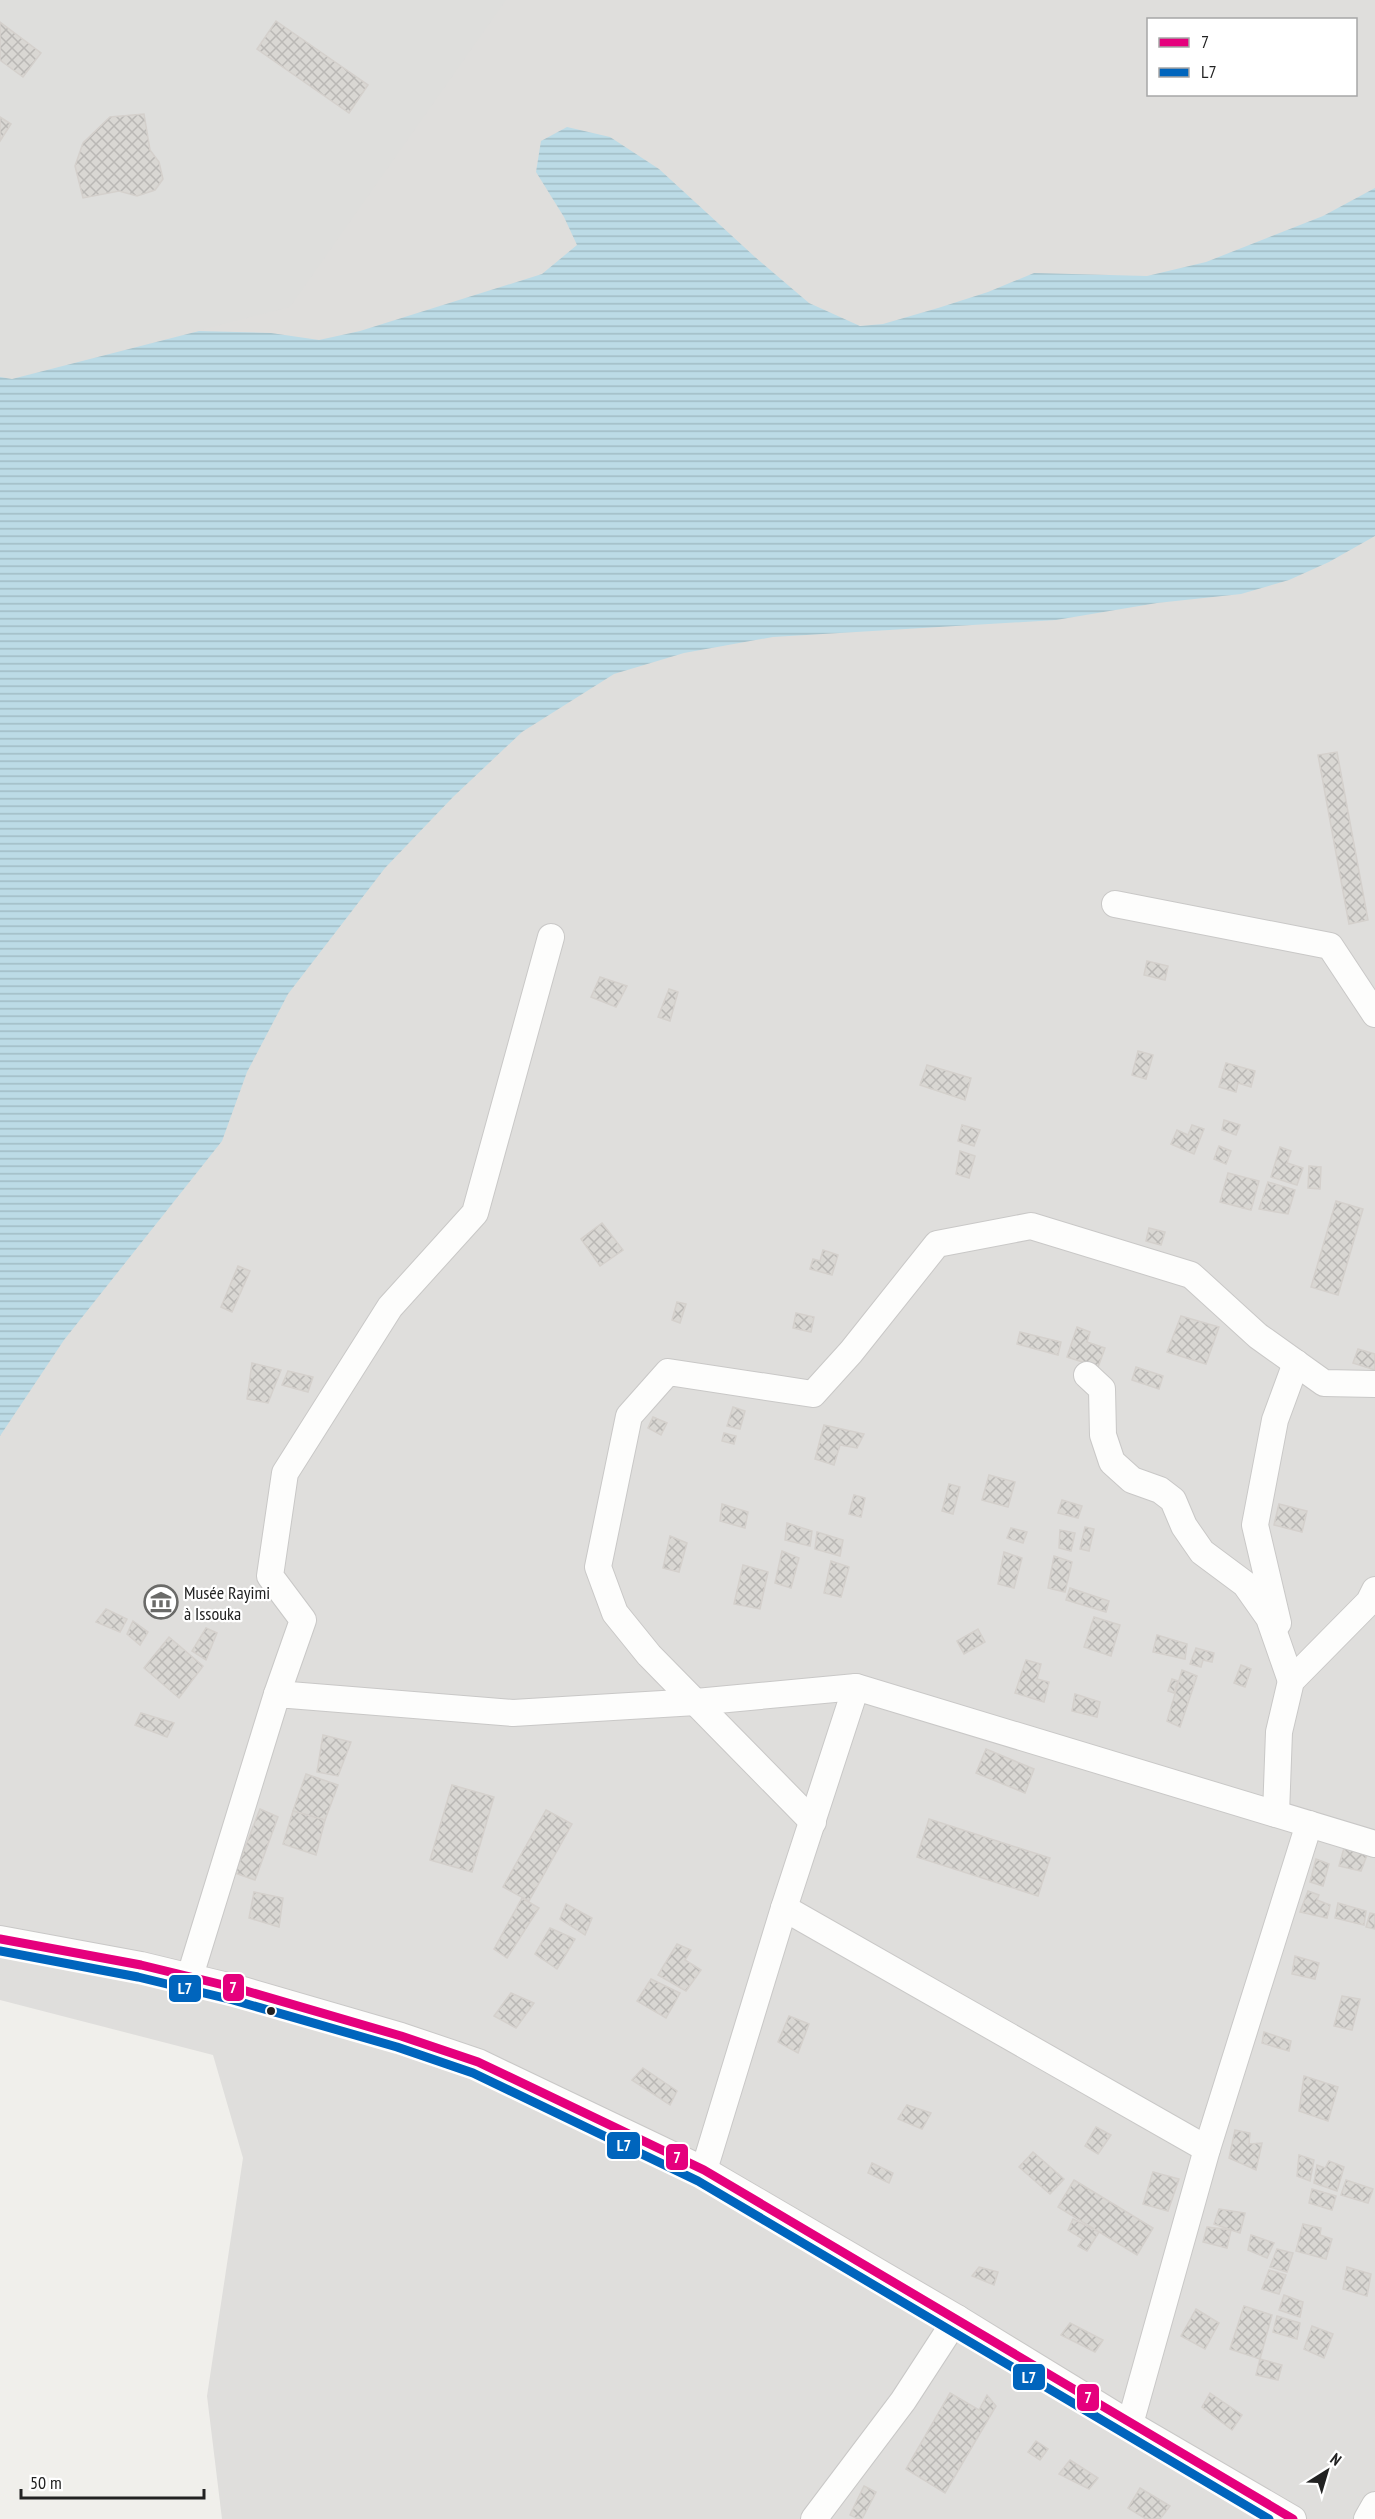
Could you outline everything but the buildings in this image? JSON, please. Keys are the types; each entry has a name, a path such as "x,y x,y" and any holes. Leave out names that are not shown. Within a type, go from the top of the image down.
{"street":[{"path":"1115,904 1330,946 1375,1014"},
{"path":"190,1976 277,1694 303,1620 270,1576 285,1473 390,1307 475,1213 551,937"},
{"path":"813,1822 650,1655 615,1613 598,1567 629,1416 668,1372 813,1394 851,1352 937,1244 1031,1226 1191,1275 1258,1336 1324,1383 1375,1384"},
{"path":"1276,1814 1279,1732 1291,1682 1256,1525 1275,1420 1296,1363"},
{"path":"1088,1376 1102,1389 1103,1435 1112,1462 1132,1480 1160,1490 1173,1500 1184,1526 1202,1552 1245,1584 1269,1618 1291,1682"},
{"path":"1291,1682 1370,1602 1375,1590"},
{"path":"277,1694 513,1713 696,1702 856,1688 1375,1844"},
{"path":"704,2170 784,1908 856,1688"},
{"path":"1130,2424 1207,2149 1309,1824"},
{"path":"784,1908 1207,2149"},
{"path":"0,1939 190,1976 317,2011 478,2062 704,2170 1293,2519"},
{"path":"814,2519 903,2401 957,2318"},
{"path":"1368,2519 1375,2505"}],"shaded area":[{"path":"0,0 1375,0 1375,2519 222,2519 207,2396 243,2158 213,2055 0,2000"},
{"path":"0,0 506,0 290,307 12,379 0,377"}],"water":[{"path":"567,127 610,137 659,169 809,303 860,326 883,324 938,308 988,292 1034,273 1147,276 1206,262 1323,216 1375,188 1375,536 1329,562 1289,580 1241,594 1157,603 1056,620 773,637 684,653 614,674 522,732 453,797 385,868 288,994 247,1072 222,1141 64,1340 0,1436 0,377 12,379 199,331 271,333 319,340 360,331 542,274 577,245 564,217 536,172 541,141"}],"transit line":[{"name":"7","path":"0,1939 141,1965 236,1988 401,2036 478,2062 704,2170 1293,2519"},
{"name":"L7","path":"0,1951 138,1977 233,2000 397,2047 473,2073 698,2181 1269,2519"}],"place":[{"name":"Musée Rayimi à Issouka","path":"161,1602"}]}
